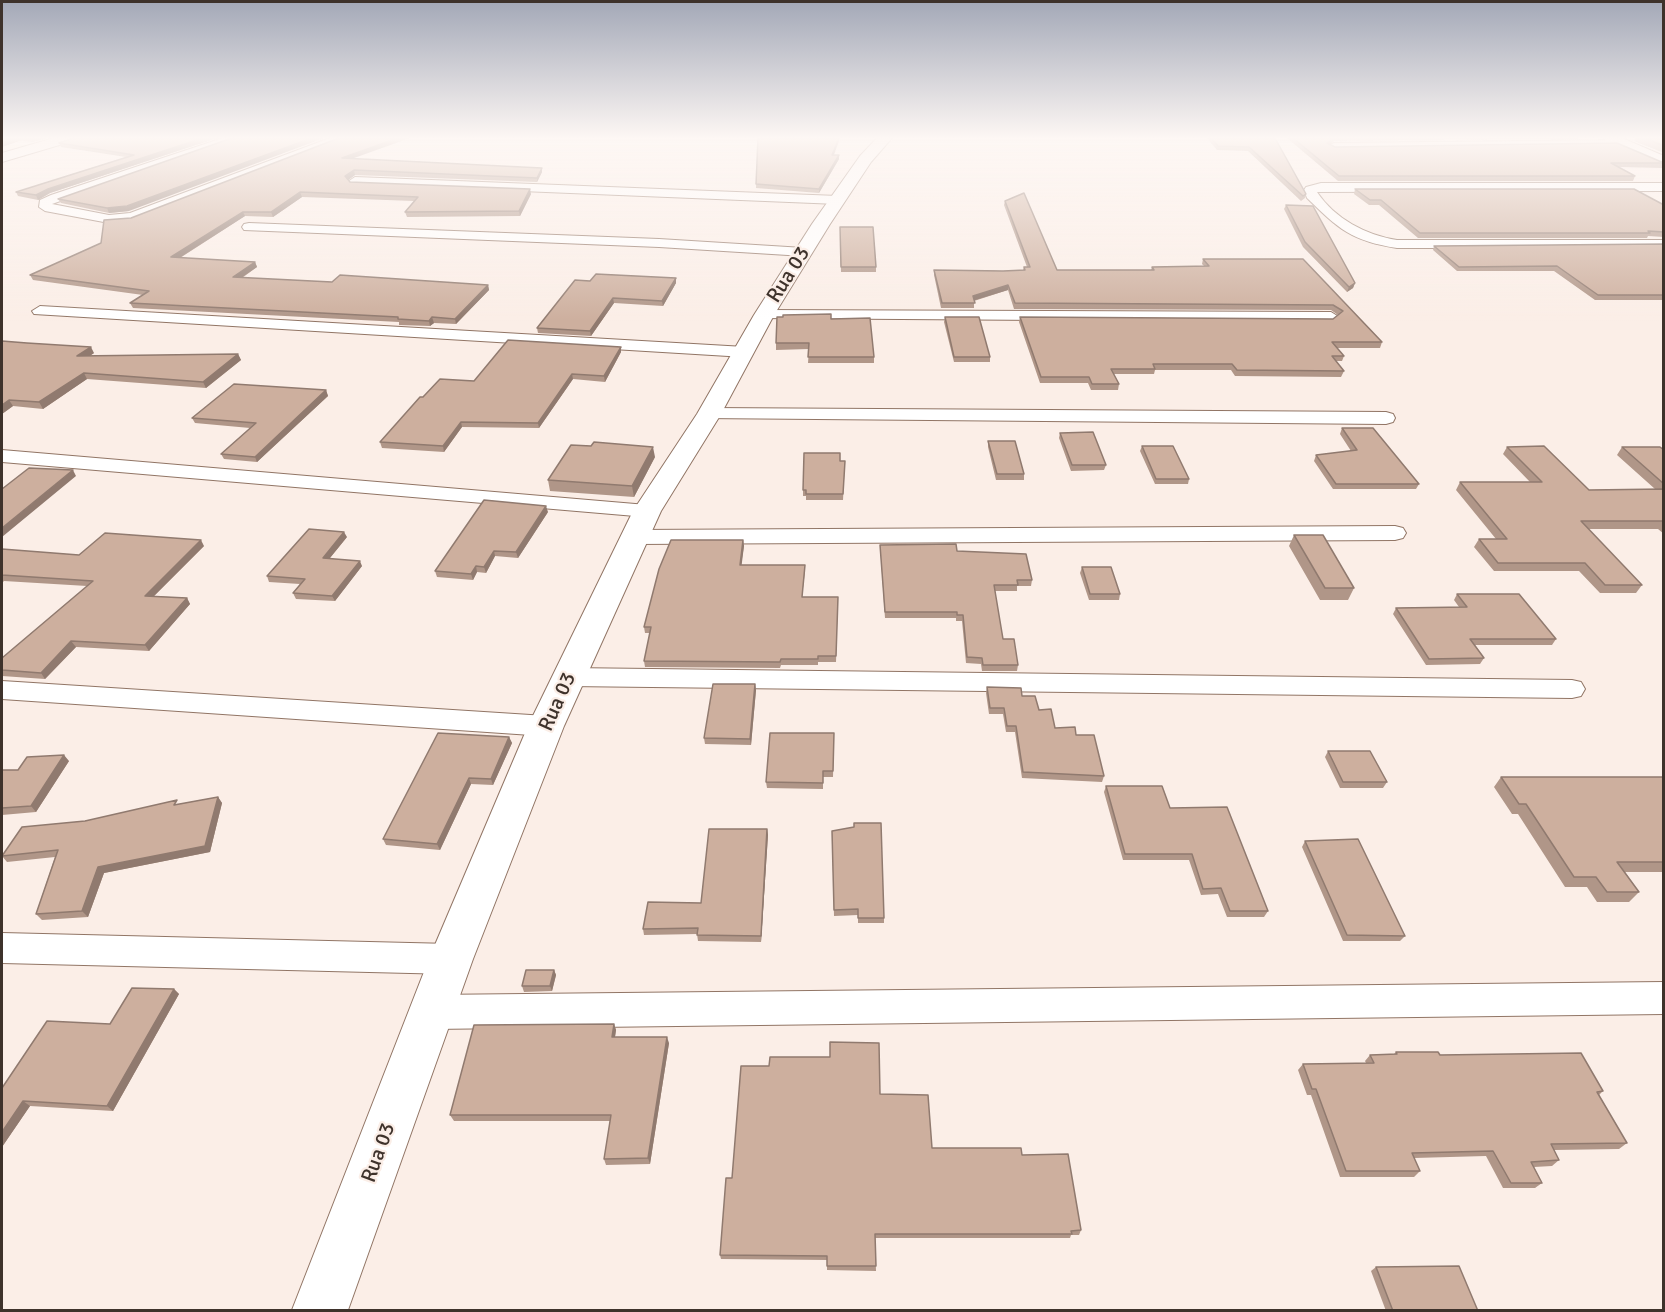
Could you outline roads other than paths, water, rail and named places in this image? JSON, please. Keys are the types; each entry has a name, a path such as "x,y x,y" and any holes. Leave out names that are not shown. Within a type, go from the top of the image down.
{"street":[{"path":"53,199 45,202 45,207 109,219 132,217 179,199"},
{"path":"818,199 838,200"},
{"path":"1316,199 1353,233 1372,241 1397,244 1664,244"},
{"name":"Rua 03","path":"320,1311 451,959 568,677 641,524 709,414 764,315 838,200"},
{"path":"249,227 658,243 804,252"},
{"path":"40,311 745,352"},
{"path":"764,315 1331,317"},
{"path":"709,414 1386,418"},
{"path":"2,456 641,524 1395,533"},
{"path":"568,677 1572,689"},
{"path":"2,690 546,726"},
{"path":"2,948 451,959"},
{"path":"432,1011 1664,998"}]}
